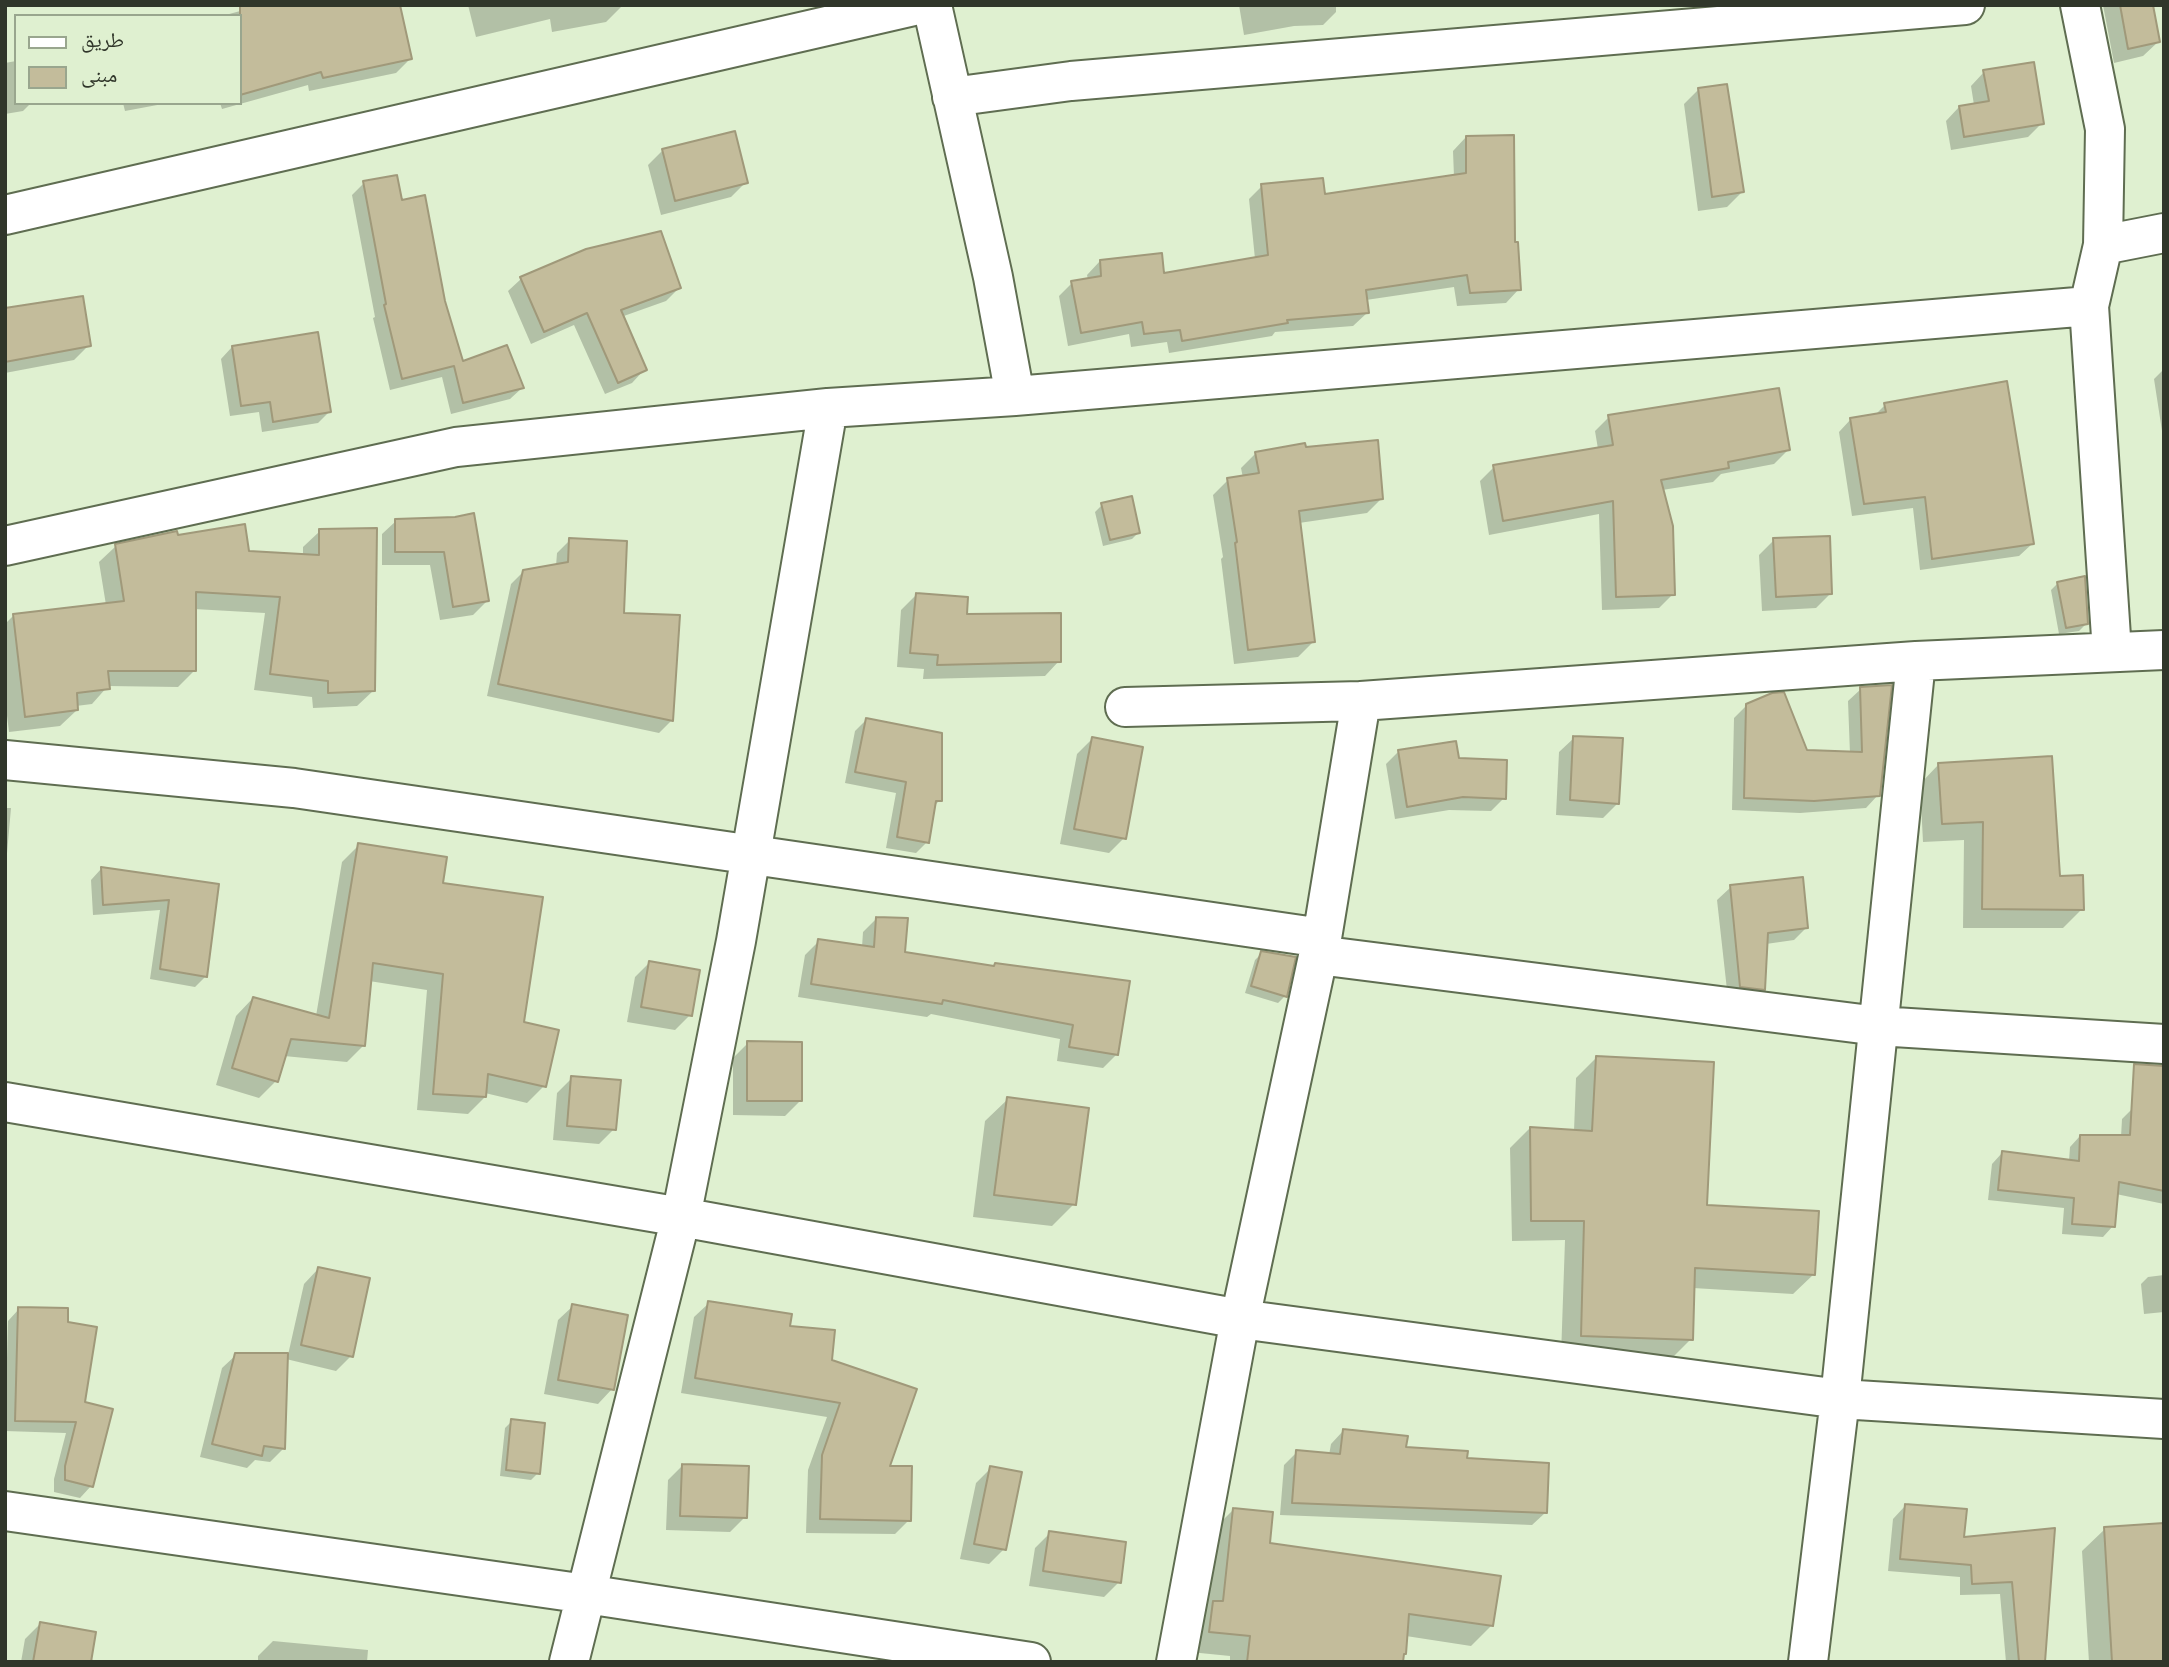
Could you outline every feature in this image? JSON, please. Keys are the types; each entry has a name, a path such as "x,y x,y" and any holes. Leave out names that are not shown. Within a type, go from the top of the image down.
{"street":[{"path":"5,215 918,5"},
{"path":"932,5 993,277 1015,396"},
{"path":"952,97 1071,81 1965,5"},
{"path":"2080,5 2105,129 2103,245 2090,306 2112,652"},
{"path":"2103,245 2164,233"},
{"path":"5,546 456,447 828,408 1015,396 2090,306"},
{"path":"569,1662 681,1217 736,941 828,408"},
{"path":"1125,707 1361,701 1916,662 2164,650"},
{"path":"1808,1662 1840,1399 1916,662"},
{"path":"1176,1662 1240,1319 1320,946 1361,701"},
{"path":"5,760 294,788 751,855 1320,946 1878,1026 2164,1044"},
{"path":"5,1102 681,1217 1240,1319 1840,1399 2164,1419"},
{"path":"5,1511 586,1594 1031,1662"}],"building":[{"path":"240,5 400,5 412,59 323,78 321,72 242,94"},
{"path":"2120,5 2153,5 2160,42 2128,49"},
{"path":"2034,62 2044,124 1964,137 1959,106 1989,101 1983,70"},
{"path":"1727,84 1744,192 1712,197 1698,88"},
{"path":"735,131 748,183 675,201 662,149"},
{"path":"1514,135 1515,242 1518,242 1521,290 1470,293 1467,275 1366,290 1369,313 1287,320 1288,323 1182,341 1180,330 1144,334 1142,322 1081,333 1071,281 1101,276 1100,260 1162,253 1164,273 1268,255 1261,184 1323,178 1325,194 1466,173 1466,136"},
{"path":"397,175 402,200 425,195 445,301 463,361 507,345 524,388 463,403 454,366 402,379 384,305 386,304 363,181"},
{"path":"661,231 681,288 621,310 647,370 618,383 587,313 544,332 520,277 586,249"},
{"path":"83,296 91,346 5,362 5,308"},
{"path":"318,332 331,412 273,422 270,402 241,406 232,346"},
{"path":"2007,381 2034,544 1932,559 1925,497 1864,504 1850,418 1886,412 1884,403"},
{"path":"1779,388 1790,450 1728,462 1729,468 1661,480 1673,526 1675,595 1616,597 1613,501 1503,521 1493,465 1613,445 1608,415"},
{"path":"1378,440 1383,499 1299,511 1315,642 1248,650 1237,542 1227,478 1259,473 1255,452 1305,443 1306,447"},
{"path":"1132,496 1140,533 1110,540 1101,503"},
{"path":"474,513 489,601 453,607 444,552 395,552 395,519 455,517"},
{"path":"245,524 249,551 319,555 319,529 377,528 375,691 328,693 328,681 270,674 280,597 196,592 196,671 108,671 110,689 77,693 78,710 25,717 13,614 124,601 115,544 177,531 178,535"},
{"path":"1830,536 1832,594 1776,597 1773,538"},
{"path":"569,538 627,541 624,613 680,615 673,721 498,684 523,570 568,562"},
{"path":"2085,576 2088,624 2066,628 2057,582"},
{"path":"916,593 968,597 967,614 1061,613 1061,662 937,665 938,655 910,653"},
{"path":"1892,685 1880,796 1814,801 1744,798 1746,704 1772,693 1784,692 1807,750 1862,752 1860,687"},
{"path":"866,718 942,733 942,801 936,801 929,843 897,837 906,782 855,772"},
{"path":"1573,736 1623,738 1619,804 1570,800"},
{"path":"1092,737 1143,747 1126,839 1074,829"},
{"path":"1456,741 1459,758 1507,760 1506,799 1463,797 1407,807 1398,750"},
{"path":"2052,756 2060,876 2083,875 2084,910 1982,909 1983,822 1942,824 1938,763"},
{"path":"358,843 447,857 443,883 543,897 524,1022 559,1030 546,1087 488,1074 486,1097 433,1094 443,974 373,963 365,1046 291,1039 278,1082 232,1068 253,997 329,1018"},
{"path":"101,867 219,884 207,977 160,969 169,900 103,905"},
{"path":"1803,877 1808,928 1768,933 1765,990 1740,987 1730,885"},
{"path":"876,917 908,918 905,952 994,966 995,963 1130,981 1118,1055 1069,1047 1073,1025 943,1000 942,1004 811,984 818,939 874,947"},
{"path":"1261,951 1296,957 1287,997 1251,986"},
{"path":"649,961 700,970 692,1016 641,1007"},
{"path":"747,1041 802,1042 802,1101 747,1101"},
{"path":"1596,1056 1714,1062 1707,1205 1819,1211 1815,1275 1695,1268 1693,1340 1581,1336 1584,1221 1531,1221 1530,1127 1592,1131"},
{"path":"2134,1064 2164,1066 2164,1191 2119,1182 2115,1227 2072,1224 2074,1198 1998,1190 2002,1151 2079,1161 2080,1135 2130,1135"},
{"path":"571,1076 621,1080 616,1130 567,1126"},
{"path":"1007,1097 1089,1108 1076,1205 994,1195"},
{"path":"318,1267 370,1278 353,1357 301,1345"},
{"path":"708,1301 792,1314 790,1326 835,1330 832,1360 917,1389 890,1466 912,1466 911,1521 820,1519 822,1455 840,1403 695,1378"},
{"path":"572,1304 628,1315 614,1390 558,1380"},
{"path":"18,1307 68,1308 68,1322 97,1327 85,1402 113,1409 93,1487 65,1480 65,1466 76,1422 15,1421"},
{"path":"235,1353 288,1353 285,1449 264,1446 262,1456 212,1444"},
{"path":"511,1419 545,1423 540,1474 506,1470"},
{"path":"1343,1429 1408,1436 1406,1447 1468,1451 1467,1458 1549,1463 1547,1513 1292,1503 1296,1450 1340,1454"},
{"path":"682,1464 749,1466 747,1518 680,1516"},
{"path":"990,1466 1022,1472 1006,1550 974,1544"},
{"path":"1905,1504 1967,1509 1964,1537 2055,1528 2045,1662 2019,1662 2012,1582 1972,1584 1971,1565 1900,1559"},
{"path":"1233,1508 1273,1512 1270,1543 1501,1576 1493,1626 1409,1614 1403,1662 1247,1662 1250,1636 1209,1632 1213,1601 1223,1601"},
{"path":"2164,1523 2164,1662 2112,1662 2104,1527"},
{"path":"1049,1531 1126,1542 1121,1583 1043,1571"},
{"path":"40,1622 96,1632 91,1662 33,1662"}]}
